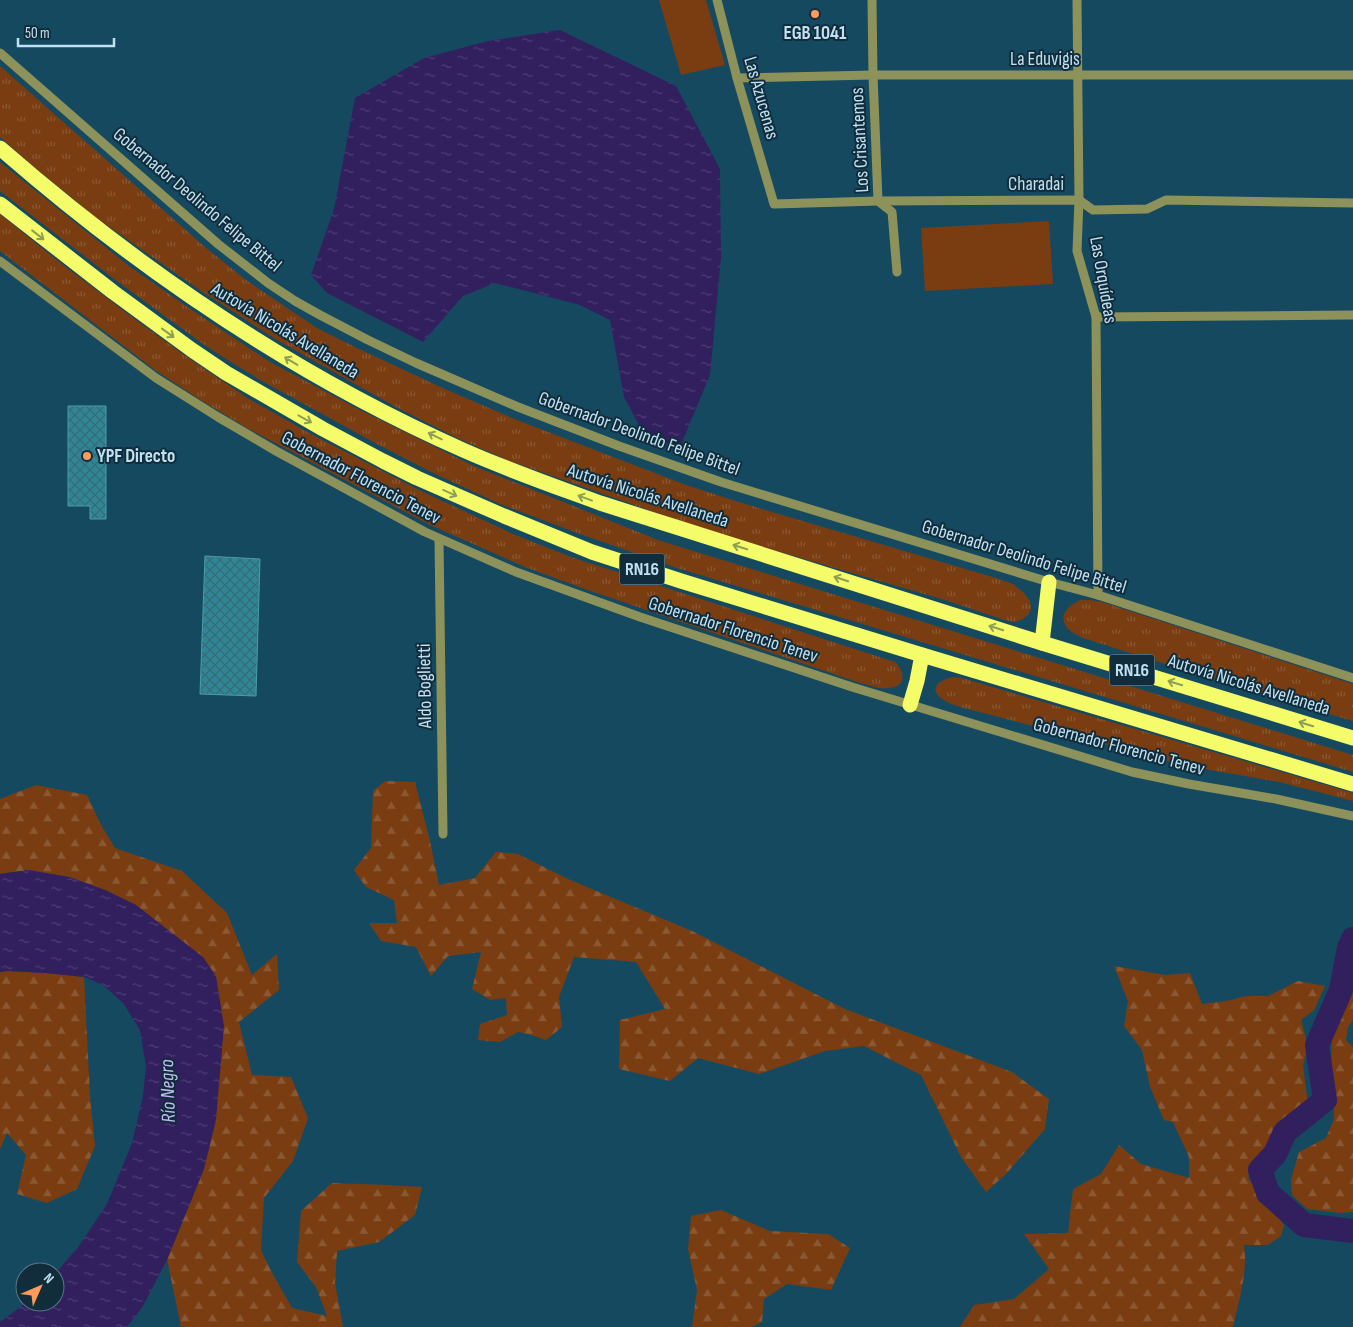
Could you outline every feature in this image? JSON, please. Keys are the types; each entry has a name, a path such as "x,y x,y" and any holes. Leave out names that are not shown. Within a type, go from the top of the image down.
{"highway":[{"name":"Autovía Nicolás Avellaneda","path":"0,148 74,210 145,265 242,332 340,389 463,450 600,503 1042,643 1353,738"},
{"name":"RN16","path":"0,204 112,292 226,373 323,429 417,478 532,528 614,560 922,655 1353,784"},
{"path":"1042,643 1049,582"},
{"path":"910,705 922,655"}],"street":[{"name":"Las Azucenas","path":"717,0 737,78 774,204"},
{"name":"Los Crisantemos","path":"872,0 878,200 892,212 897,272"},
{"name":"Las Orquídeas","path":"1077,0 1079,200 1077,251 1096,317 1098,595"},
{"name":"Gobernador Deolindo Felipe Bittel","path":"0,53 243,264 295,301 368,340 467,386 618,446 721,482 1049,582 1098,595 1352,675"},
{"name":"La Eduvigis","path":"737,78 873,75 1353,75"},
{"name":"Charadai","path":"774,204 878,200 1079,200 1092,210 1147,209 1166,200 1353,203"},
{"name":"Gobernador Florencio Tenev","path":"0,261 156,378 187,398 276,451 440,538 516,572 693,634 910,705 1132,772 1276,799 1353,816"},
{"path":"1096,317 1353,315"},
{"name":"Aldo Boglietti","path":"440,538 443,834"}],"green space":[{"path":"659,0 706,0 725,65 681,75"},
{"path":"0,66 205,247 246,280 317,328 445,389 517,420 686,485 1013,584 1030,601 1031,609 1028,615 1015,622 1004,620 945,600 708,531 507,460 457,438 394,406 277,340 201,291 98,219 35,168 0,137"},
{"path":"0,162 129,266 270,362 360,410 474,466 658,540 1353,755 1353,772 677,568 500,504 377,444 262,381 203,344 118,282 0,191"},
{"path":"0,214 58,261 190,359 249,399 311,434 419,490 513,534 571,557 895,662 901,670 901,682 895,687 877,688 857,682 582,588 525,567 430,525 247,428 155,370 0,251"},
{"path":"1049,221 1053,284 925,291 921,228"},
{"path":"1080,600 1102,602 1353,684 1353,721 1083,638 1068,629 1064,620 1065,612 1068,608"},
{"path":"953,677 962,678 1353,793 1353,801 1279,782 1187,766 958,706 943,700 936,690 938,684"},
{"path":"385,781 415,782 439,885 475,878 496,852 518,854 568,879 692,931 845,1009 1012,1072 1049,1099 1045,1129 1007,1173 986,1192 961,1157 921,1075 864,1046 825,1051 759,1074 698,1058 670,1081 619,1069 620,1020 665,1009 636,962 574,957 559,997 562,1027 546,1040 518,1032 500,1042 478,1040 480,1024 507,1015 506,998 490,1000 472,989 481,952 448,956 431,976 416,947 381,941 369,923 397,923 394,900 366,887 354,870 371,848 373,791"},
{"path":"36,785 87,795 101,825 115,848 182,871 227,913 252,975 277,954 279,990 239,1022 252,1075 291,1077 308,1118 293,1161 264,1198 261,1250 292,1308 327,1316 316,1287 297,1262 301,1211 332,1183 422,1187 415,1215 379,1242 337,1251 335,1283 343,1327 181,1327 167,1259 204,1169 136,905 105,890 69,877 28,870 0,874 0,799"},
{"path":"1114,966 1165,975 1190,973 1202,1004 1246,996 1268,996 1298,981 1325,986 1314,1010 1301,1020 1308,1047 1303,1065 1308,1106 1280,1124 1248,1178 1284,1225 1281,1236 1268,1245 1244,1245 1244,1276 1233,1327 960,1327 974,1305 1014,1299 1049,1269 1024,1234 1068,1233 1073,1189 1101,1174 1119,1145 1141,1164 1189,1178 1189,1157 1173,1122 1164,1120 1150,1087 1142,1050 1124,1026 1128,1001"},
{"path":"0,972 84,977 90,1096 95,1146 77,1189 47,1203 17,1194 26,1155 7,1133 0,1149"},
{"path":"1353,973 1353,1020 1348,1027 1346,1040 1353,1047 1353,1212 1340,1213 1307,1209 1292,1195 1291,1179 1299,1152 1326,1138 1334,1119 1334,1090 1331,1065 1332,1038 1338,1025"},
{"path":"721,1210 770,1231 828,1234 850,1248 831,1290 787,1284 764,1299 762,1322 752,1327 692,1327 697,1290 688,1249 691,1216"}],"water":[{"path":"560,30 676,86 720,169 721,258 710,375 680,447 645,436 624,397 610,320 580,305 495,283 463,296 423,342 327,293 311,275 334,209 355,98 424,58 488,41"},
{"name":"Río Negro","path":"28,870 69,877 105,890 136,905 203,957 216,976 224,1026 216,1120 204,1169 167,1260 143,1306 127,1327 0,1327 0,1322 15,1311 65,1312 65,1262 79,1246 107,1204 132,1143 143,1096 146,1066 140,1030 123,1003 103,985 84,977 46,973 0,972 0,874"}],"building":[{"name":"YPF Directo","path":"68,406 106,406 106,519 90,519 90,506 68,506"},
{"path":"205,556 260,559 256,696 200,694"}],"waterway":[{"path":"1353,939 1349,948 1341,990 1317,1045 1325,1100 1285,1132 1275,1154 1260,1170 1268,1193 1304,1225 1353,1231"}],"place":[{"name":"EGB 1041","path":"815,14"},
{"name":"YPF Directo","path":"87,456"}]}
